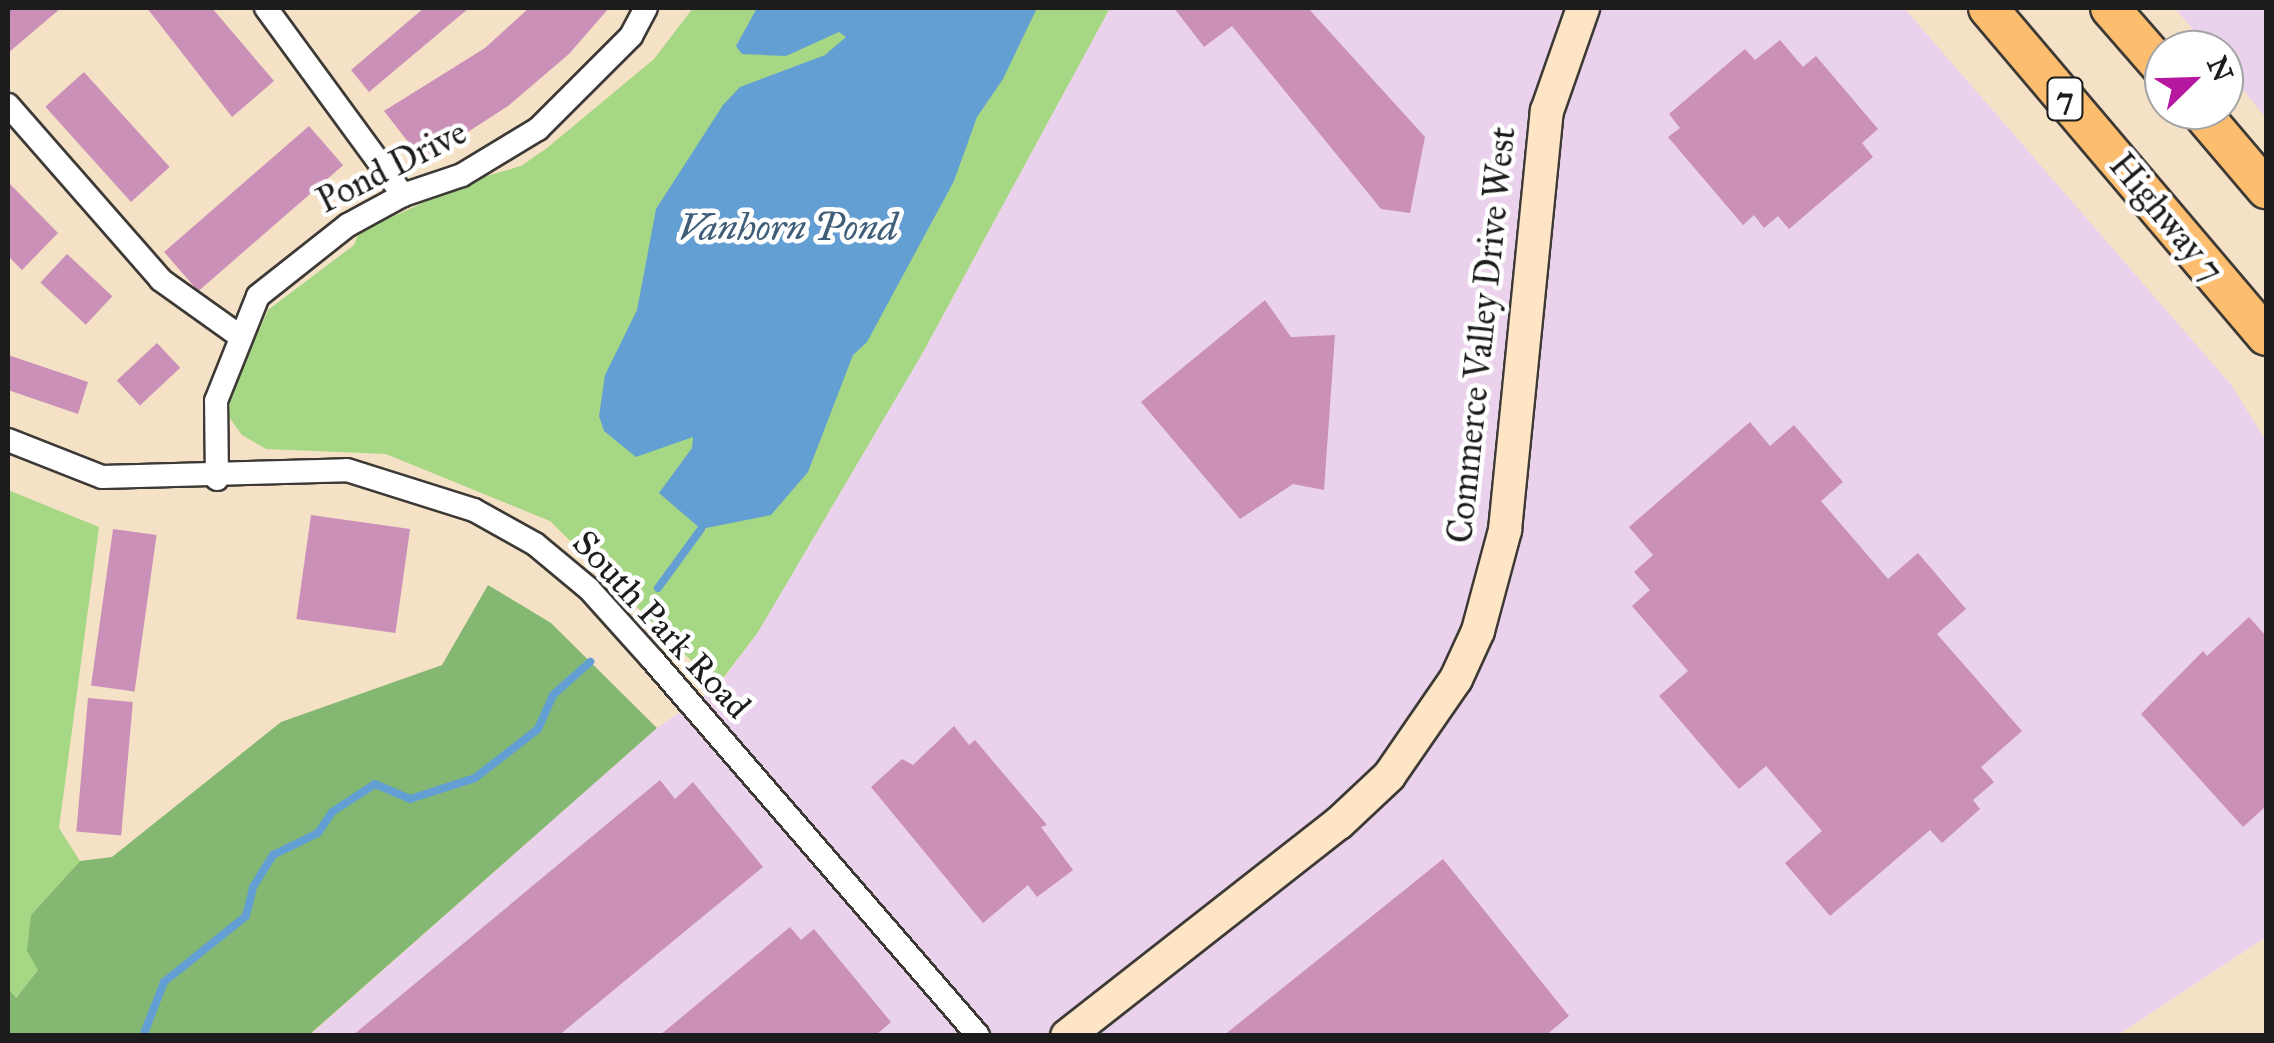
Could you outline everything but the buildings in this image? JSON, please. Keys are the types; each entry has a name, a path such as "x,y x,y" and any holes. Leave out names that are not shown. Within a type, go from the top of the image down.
{"main road":[{"name":"Highway 7","path":"1988,8 2266,336"},
{"path":"2110,8 2144,47"},
{"path":"2216,130 2266,189"}],"street":[{"path":"266,8 402,195"},
{"name":"Pond Drive","path":"217,478 216,401 238,335 258,296 316,244 402,195 462,175 538,129 631,36 646,8"},
{"name":"Commerce Valley Drive West","path":"1068,1036 1339,823 1389,776 1456,680 1478,631 1505,530 1547,111 1583,8"},
{"path":"8,105 161,280 238,335"},
{"name":"South Park Road","path":"8,440 102,478 217,478 347,470 474,510 535,544 640,645 978,1036"}],"shaded area":[{"path":"1110,8 1904,8 2232,386 2266,441 2266,937 2118,1035 309,1036 657,728 718,686 758,632 922,354"},
{"path":"2175,8 2266,8 2266,118 2244,91 2244,30 2193,30"}],"green space":[{"path":"693,8 1110,8 922,354 758,632 717,686 550,521 386,454 266,449 242,435 229,417 230,396 268,310 354,245 359,232 473,180 521,166 547,148 654,59"},
{"path":"8,490 99,527 59,828 80,861 31,915 38,970 15,999 8,989"},
{"path":"488,585 551,623 657,728 309,1035 8,1035 8,989 16,998 38,970 27,951 31,915 80,861 112,857 281,722 442,665"}],"water":[{"name":"Vanhorn Pond","path":"757,8 1037,8 1003,79 977,117 954,181 867,342 853,355 808,472 771,515 701,529 659,493 692,448 693,437 636,457 604,431 599,416 605,375 637,310 656,209 723,105 740,87 825,55 846,37 839,32 786,56 742,54 736,46"}],"waterway":[{"path":"658,588 701,529"},
{"path":"143,1036 164,982 246,916 253,887 273,855 318,833 332,812 375,784 410,799 475,778 538,729 553,695 590,662"}]}
